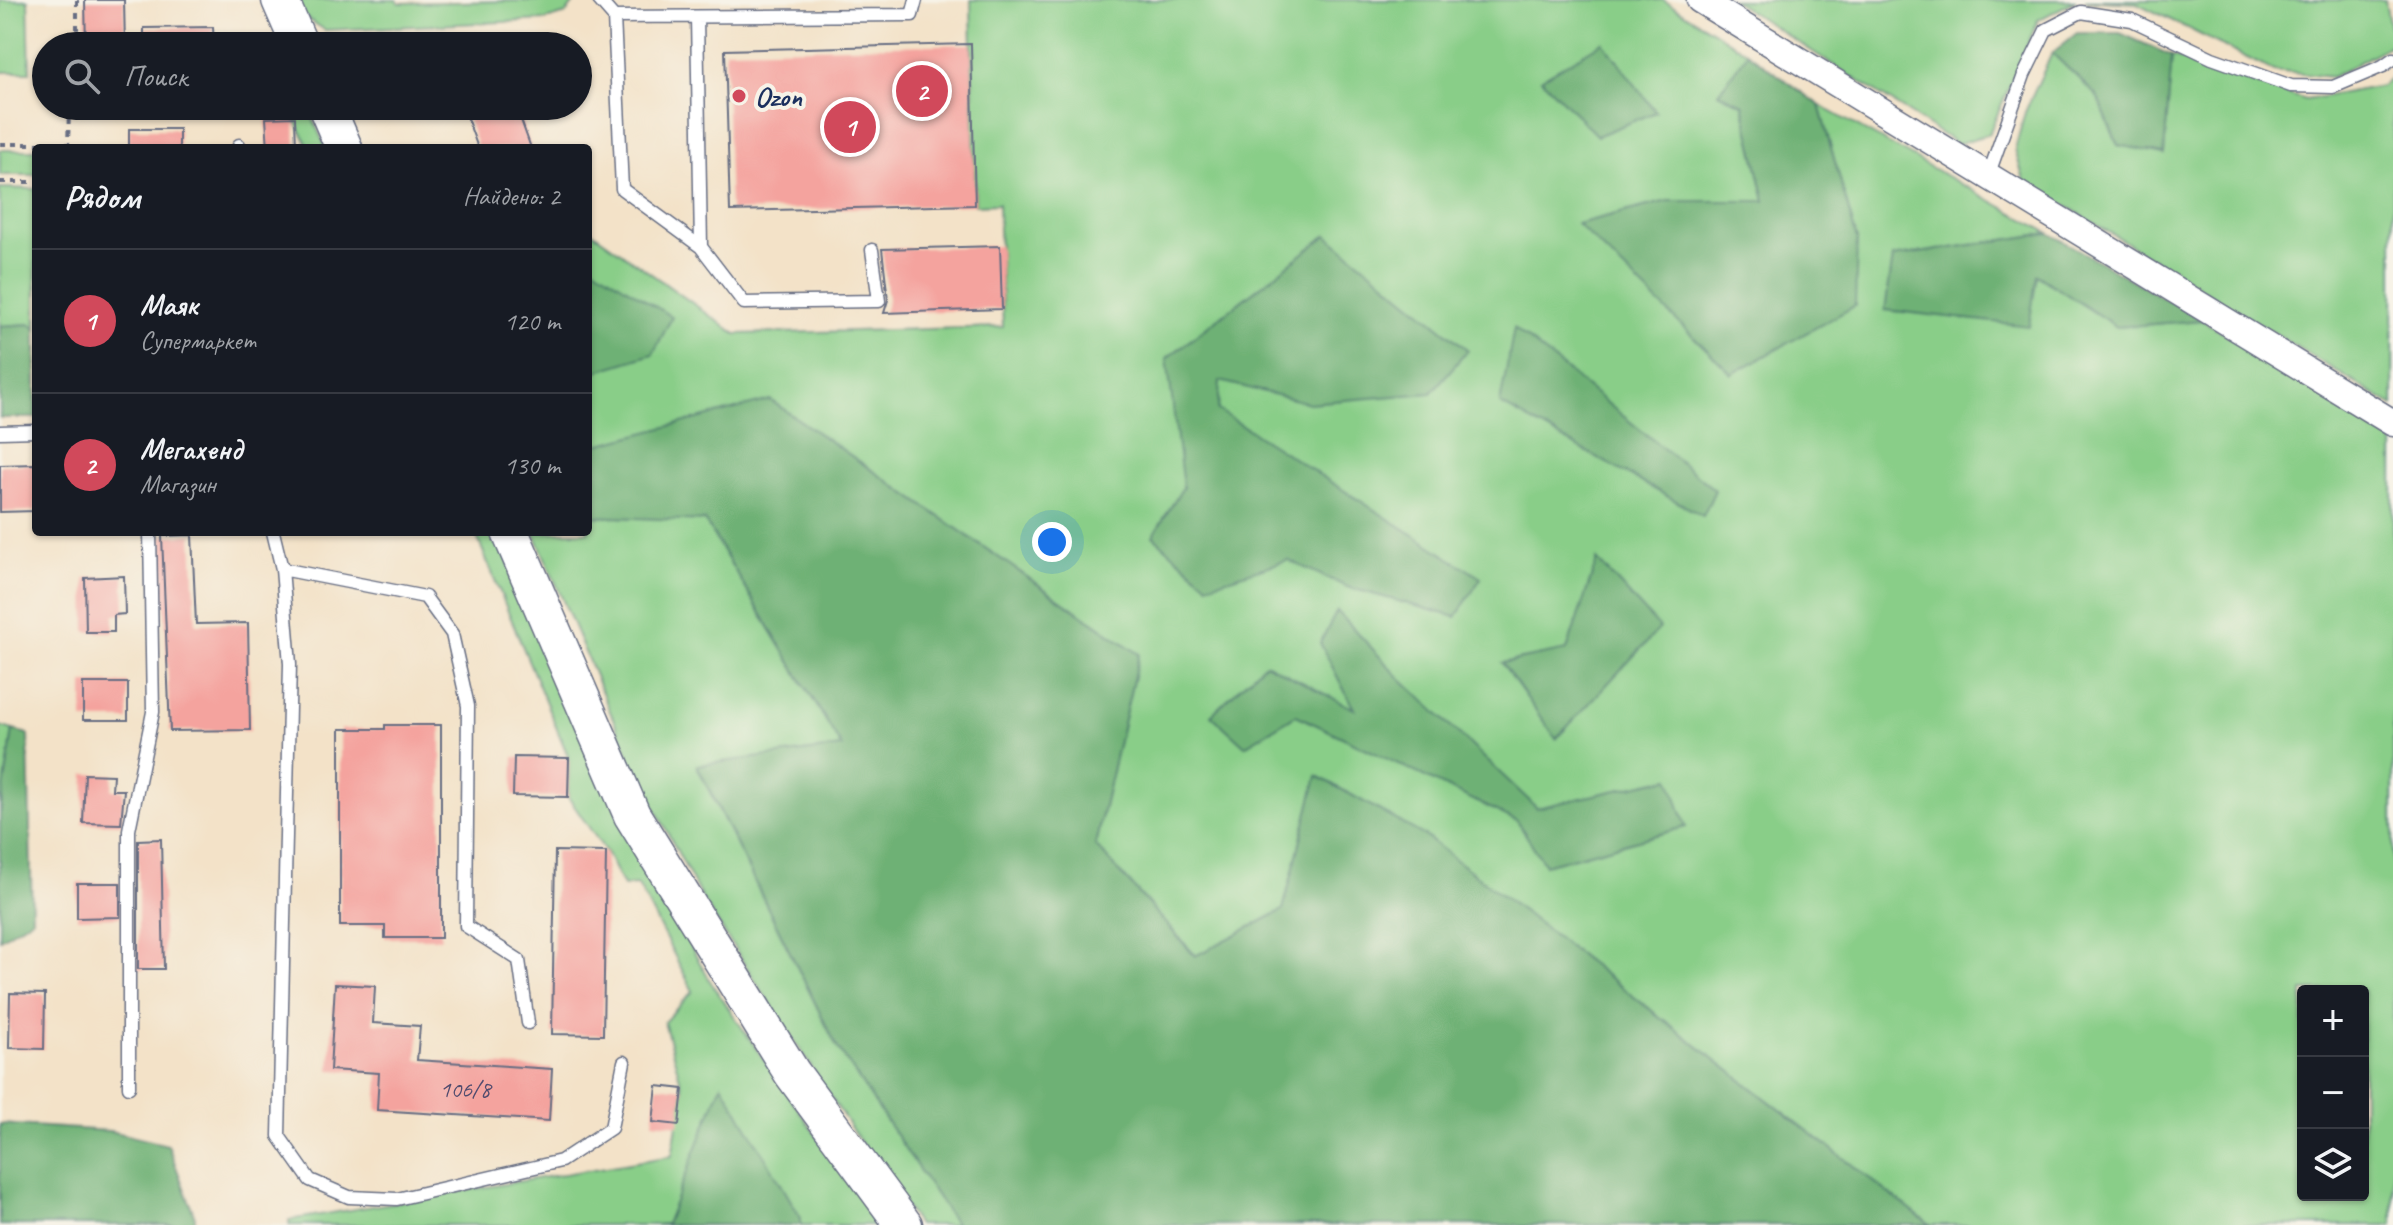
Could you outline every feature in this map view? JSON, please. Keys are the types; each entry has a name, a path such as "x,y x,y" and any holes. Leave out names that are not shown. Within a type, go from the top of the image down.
{"street":[{"path":"280,0 294,32"},
{"path":"1700,0 2393,423"},
{"path":"332,120 342,144"},
{"path":"512,536 632,815 792,1073 904,1225"}],"lane":[{"path":"599,0 614,17 622,189 701,247 744,303 879,301 872,250"},
{"path":"614,17 912,15 916,0"},
{"path":"1988,176 2024,75 2046,30 2081,12 2132,20 2212,58 2291,86 2333,87 2393,59"},
{"path":"697,17 701,247"},
{"path":"0,432 32,431"},
{"path":"129,1087 129,830 153,712 150,536"},
{"path":"274,536 282,569 290,664 279,1136 310,1180 349,1197 397,1199 561,1161 611,1128 624,1062"},
{"path":"282,569 425,597 452,634 468,706 466,926 519,960 528,1023"}],"path":[{"path":"77,0 77,32"},
{"path":"68,144 69,120"},
{"path":"0,144 57,144"},
{"path":"0,182 32,182"}],"green space":[{"path":"0,0 28,0 30,72 0,72"},
{"path":"295,0 396,0 399,3 576,0 566,14 546,20 325,30 300,14"},
{"path":"971,0 1663,0 1748,53 1718,93 1743,104 1765,201 1668,201 1577,224 1857,240 1819,105 2049,233 1893,257 2037,275 2117,327 2202,320 2393,438 2393,1225 1930,1225 1425,836 1318,776 1283,910 1196,956 1095,845 1139,654 770,400 592,514 592,232 736,334 1003,327 998,204 975,205"},
{"path":"1732,0 2076,0 2038,20 1989,134 1957,144"},
{"path":"2085,0 2385,0 2393,44 2332,77 2273,71 2137,3"},
{"path":"2077,33 2120,33 2172,56 2164,154 2118,145 2097,96 2052,53"},
{"path":"1603,42 1656,112 1597,136 1541,79"},
{"path":"1748,53 1819,105 1857,240 1855,306 1732,374 1577,224 1668,201 1765,201 1743,104 1718,93"},
{"path":"2052,53 2097,96 2118,145 2164,153 2172,56 2306,100 2381,86 2393,77 2393,406 2024,180 2015,149 2025,112"},
{"path":"296,120 313,120 324,144 307,144"},
{"path":"0,150 32,150 32,175 0,175"},
{"path":"0,188 32,189 32,326 0,326"},
{"path":"2049,233 2202,320 2117,327 2037,275 2029,326 1885,310 1893,257"},
{"path":"1327,235 1468,350 1431,393 1309,403 1220,381 1218,410 1481,578 1456,617 1347,587 1288,560 1208,585 1153,536 1183,487 1167,358"},
{"path":"592,266 672,317 653,354 592,373"},
{"path":"0,326 32,326 32,418 0,418"},
{"path":"1514,328 1715,490 1703,516 1500,404"},
{"path":"770,400 1139,654 1095,845 1195,956 1283,910 1317,776 1425,836 1930,1225 956,1225 836,1045 697,765 842,747 705,521 592,516 592,446"},
{"path":"592,516 704,520 842,747 697,766 836,1045 956,1225 918,1225 701,897 634,768 536,536 592,536"},
{"path":"477,536 497,536 632,844 712,984 878,1225 801,1225 801,1218 657,1225 289,1225 289,1220 672,1156 683,1089 664,1022 693,991 638,885 623,886 606,852 568,797 569,758"},
{"path":"1597,560 1660,628 1556,739 1502,663 1567,650"},
{"path":"1337,611 1395,673 1537,808 1670,778 1686,827 1545,865 1517,821 1296,715 1245,746 1211,715 1265,663 1354,709 1320,643"},
{"path":"0,726 13,730 0,815"},
{"path":"13,730 28,734 32,919 0,939 0,815"},
{"path":"722,1084 801,1218 801,1225 657,1225 666,1224"},
{"path":"0,1124 110,1131 168,1145 195,1217 195,1225 0,1225"}],"building":[{"path":"85,0 124,0 125,32 86,32"},
{"path":"213,27 213,32 144,32 144,28"},
{"path":"971,44 975,205 730,211 725,50"},
{"path":"266,120 295,120 296,144 268,144"},
{"path":"468,120 521,120 530,144 477,144"},
{"path":"129,129 179,129 179,144 129,144"},
{"path":"1000,246 1002,309 884,313 888,300 882,249"},
{"path":"32,464 32,511 0,512 0,465"},
{"path":"162,536 192,536 196,624 248,623 250,730 170,731"},
{"path":"124,576 125,614 114,615 114,632 86,632 85,578"},
{"path":"83,683 128,683 128,720 83,720"},
{"path":"385,725 441,725 441,938 385,938 385,926 340,926 340,729 385,729"},
{"path":"514,757 569,758 568,797 513,796"},
{"path":"85,774 113,775 112,790 124,790 121,824 83,823"},
{"path":"161,839 164,969 138,969 138,840"},
{"path":"555,851 606,852 603,1035 552,1034"},
{"path":"77,883 120,883 120,917 77,918"},
{"path":"335,984 375,986 373,1023 420,1026 417,1060 552,1069 549,1121 377,1110 379,1073 330,1070"},
{"path":"10,993 45,994 44,1049 9,1048"},
{"path":"657,1086 683,1089 679,1125 653,1122"}],"place":[{"name":"Мегахенд","path":"922,91"},
{"name":"Ozon","path":"739,96"},
{"name":"Маяк","path":"850,127"}]}
